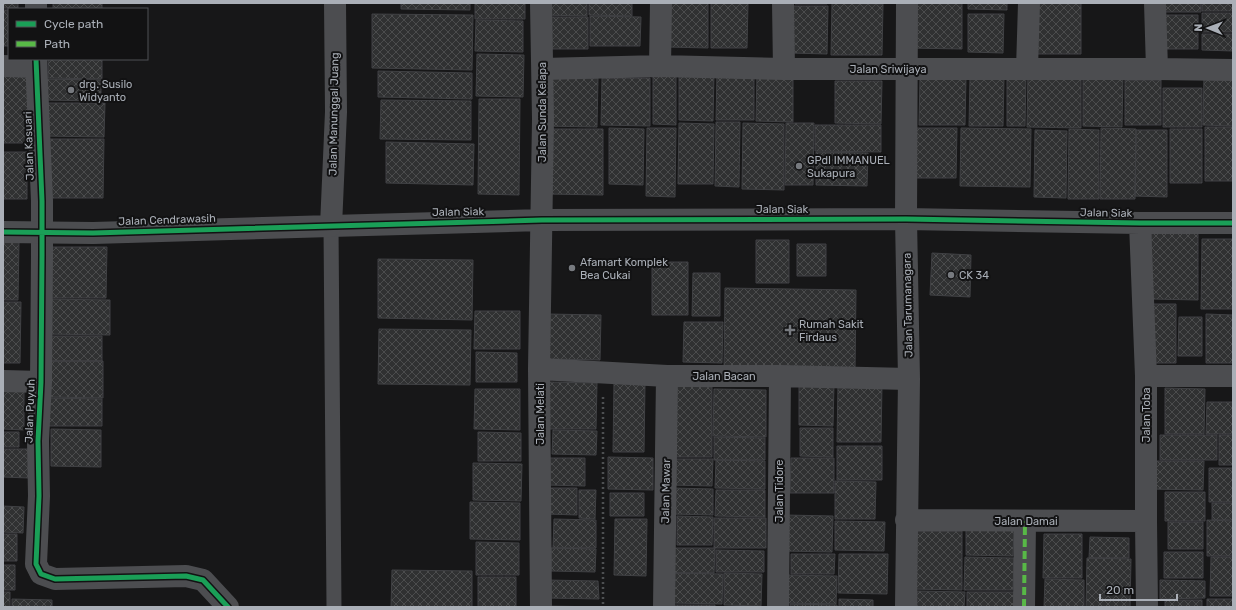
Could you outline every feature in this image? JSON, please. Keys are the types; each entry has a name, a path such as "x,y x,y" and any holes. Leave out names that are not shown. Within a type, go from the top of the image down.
{"street":[{"name":"Jalan Manunggal Juang","path":"331,226 336,112 335,3"},
{"name":"Jalan Sunda Kelapa","path":"541,3 542,220"},
{"path":"660,66 661,3"},
{"path":"783,3 784,69"},
{"name":"Jalan Tarumanagara","path":"906,607 909,379 906,219 907,3"},
{"path":"1028,69 1029,3"},
{"path":"1155,3 1157,69"},
{"path":"3,66 36,63"},
{"name":"Jalan Kasuari","path":"36,63 42,232"},
{"name":"Jalan Sriwijaya","path":"542,69 660,66 907,70 1233,70"},
{"name":"Jalan Siak","path":"331,226 542,220 906,219 1140,224 1233,223"},
{"name":"Jalan Melati","path":"541,607 539,369 542,220"},
{"name":"Jalan Toba","path":"1140,224 1146,376 1147,607"},
{"name":"Jalan Cendrawasih","path":"3,232 93,233 331,226"},
{"name":"Jalan Puyuh","path":"42,232 41,382 38,441 39,496 36,564 41,574 55,579 186,576 203,580 228,607"},
{"name":"Jalan Bacan","path":"539,369 667,376 780,376 909,379"},
{"name":"Jalan Mawar","path":"664,607 667,376"},
{"name":"Jalan Tidore","path":"778,607 780,376"},
{"path":"1146,376 1233,376"},
{"path":"3,381 41,382"},
{"name":"Jalan Damai","path":"906,520 1146,521"},
{"path":"1024,607 1025,521"}],"lane":[{"path":"331,226 334,607"}],"path":[{"path":"603,373 603,607"}],"building":[{"path":"3,3 18,3 18,8 3,8"},
{"path":"53,3 102,3 102,8 53,8"},
{"path":"401,3 470,3 470,10 401,9"},
{"path":"475,3 525,3 525,19 475,19"},
{"path":"543,3 587,3 587,16 543,15"},
{"path":"589,3 632,3 632,16 589,15"},
{"path":"668,3 708,3 708,48 668,47"},
{"path":"711,3 748,3 747,48 711,48"},
{"path":"827,3 827,4 795,4"},
{"path":"832,3 883,4 882,55 831,55"},
{"path":"909,3 962,3 962,49 909,48"},
{"path":"968,3 1007,3 1007,10 968,9"},
{"path":"1034,3 1081,3 1081,54 1033,54"},
{"path":"1165,3 1201,3 1201,12 1165,12"},
{"path":"1202,3 1233,3 1233,11 1202,11"},
{"path":"791,6 828,6 827,54 791,53"},
{"path":"3,10 8,10 8,46 3,46"},
{"path":"1202,13 1233,13 1233,32 1202,32"},
{"path":"372,14 473,15 472,70 372,68"},
{"path":"968,14 1004,14 1003,53 968,52"},
{"path":"1164,15 1198,15 1198,49 1164,49"},
{"path":"590,16 641,17 640,46 590,46"},
{"path":"543,17 588,17 588,49 543,49"},
{"path":"476,20 523,21 523,52 475,51"},
{"path":"1202,34 1233,34 1233,51 1202,50"},
{"path":"477,54 524,55 523,97 476,96"},
{"path":"48,60 102,60 102,79 48,78"},
{"path":"378,71 472,73 472,99 378,97"},
{"path":"1083,71 1123,72 1122,127 1083,126"},
{"path":"1028,72 1081,72 1081,128 1027,127"},
{"path":"679,73 714,73 713,121 679,120"},
{"path":"717,73 754,73 754,120 716,120"},
{"path":"1007,73 1026,74 1025,126 1007,126"},
{"path":"3,74 31,74 31,143 3,143"},
{"path":"653,74 676,74 676,125 653,124"},
{"path":"757,74 793,75 793,122 756,121"},
{"path":"1204,74 1233,74 1233,126 1203,125"},
{"path":"543,77 598,78 597,127 543,126"},
{"path":"920,77 966,77 965,125 919,125"},
{"path":"970,77 1004,78 1003,126 969,126"},
{"path":"602,78 650,78 650,126 601,125"},
{"name":"drg. Susilo Widyanto","path":"42,79 101,80 101,101 41,100"},
{"path":"1125,80 1161,80 1161,125 1125,125"},
{"path":"835,81 882,81 881,124 835,123"},
{"path":"1163,88 1202,88 1202,127 1163,127"},
{"path":"479,99 520,99 519,195 478,194"},
{"path":"381,100 471,101 471,140 380,139"},
{"path":"44,103 105,103 104,137 44,136"},
{"path":"716,122 740,122 739,187 715,186"},
{"path":"679,123 714,124 713,184 678,184"},
{"path":"743,123 784,124 784,190 742,189"},
{"path":"786,123 814,123 813,185 785,185"},
{"path":"815,125 881,125 881,152 815,151"},
{"path":"1205,127 1233,127 1233,181 1205,181"},
{"path":"609,128 644,129 643,185 609,184"},
{"path":"647,128 676,128 675,197 646,196"},
{"path":"916,128 957,128 956,178 915,178"},
{"path":"961,128 1031,129 1030,187 960,186"},
{"path":"1101,128 1136,129 1135,199 1100,199"},
{"path":"548,129 603,129 603,195 547,194"},
{"path":"1069,129 1099,130 1099,199 1068,199"},
{"path":"1170,129 1202,129 1202,183 1170,183"},
{"path":"1035,130 1067,131 1066,198 1034,197"},
{"path":"1136,130 1167,130 1167,197 1135,196"},
{"path":"44,139 104,139 103,198 43,198"},
{"path":"386,142 474,144 473,185 386,183"},
{"path":"3,152 27,152 27,199 3,199"},
{"path":"816,152 868,153 867,186 816,185"},
{"path":"1151,233 1198,233 1198,300 1151,299"},
{"path":"1202,239 1233,239 1233,309 1201,309"},
{"path":"756,240 789,240 789,283 756,283"},
{"path":"3,241 19,242 18,300 3,300"},
{"path":"797,244 826,244 826,276 797,276"},
{"path":"50,247 107,247 106,298 50,298"},
{"name":"CK 34","path":"932,253 971,255 970,297 930,295"},
{"path":"378,259 473,260 472,320 378,318"},
{"path":"652,262 688,262 688,315 652,315"},
{"path":"693,273 720,273 720,316 692,316"},
{"name":"Rumah Sakit Firdaus","path":"725,288 856,290 855,371 724,369"},
{"path":"44,299 110,300 110,335 44,334"},
{"path":"3,302 21,302 20,363 3,363"},
{"path":"1151,304 1176,304 1176,363 1151,363"},
{"path":"475,311 520,311 520,349 474,349"},
{"path":"548,314 601,315 600,360 548,359"},
{"path":"1206,314 1233,315 1233,363 1206,363"},
{"path":"1179,317 1202,317 1202,356 1178,356"},
{"path":"684,322 723,322 722,363 683,362"},
{"path":"379,329 471,330 470,385 378,384"},
{"path":"49,336 102,336 102,361 49,361"},
{"path":"476,352 517,353 517,382 476,382"},
{"path":"50,361 103,361 103,398 50,397"},
{"path":"549,382 597,383 596,429 548,429"},
{"path":"614,382 645,383 644,452 613,452"},
{"path":"799,384 834,384 833,426 799,425"},
{"path":"838,384 882,384 881,442 837,442"},
{"path":"3,386 24,386 24,430 3,429"},
{"path":"675,386 712,387 712,457 674,457"},
{"path":"1165,388 1205,389 1204,434 1165,434"},
{"path":"475,389 520,389 520,430 474,429"},
{"path":"714,389 766,390 766,437 713,436"},
{"path":"48,398 102,399 102,426 47,426"},
{"path":"1207,402 1233,402 1233,434 1206,434"},
{"path":"800,428 833,428 833,457 800,456"},
{"path":"51,429 101,430 101,467 51,466"},
{"path":"553,430 597,431 596,455 552,454"},
{"path":"3,432 19,432 19,447 3,447"},
{"path":"478,432 521,433 521,461 478,461"},
{"path":"1160,435 1217,435 1217,460 1160,460"},
{"path":"1219,435 1233,435 1233,465 1219,465"},
{"path":"714,437 765,438 765,460 714,460"},
{"path":"837,446 882,446 882,480 837,480"},
{"path":"3,449 29,449 29,478 3,477"},
{"path":"608,457 653,458 653,490 608,489"},
{"path":"548,458 585,458 585,486 547,485"},
{"path":"791,458 834,458 834,493 790,493"},
{"path":"670,459 713,459 712,486 670,485"},
{"path":"716,460 765,461 765,489 715,488"},
{"path":"1150,461 1204,461 1203,490 1150,489"},
{"path":"473,463 522,464 521,501 473,500"},
{"path":"1209,468 1233,468 1233,502 1209,502"},
{"path":"835,481 876,482 875,519 835,519"},
{"path":"547,488 577,488 577,515 547,514"},
{"path":"672,488 713,489 713,515 672,514"},
{"path":"579,490 596,490 595,519 579,518"},
{"path":"716,490 765,490 765,517 715,516"},
{"path":"1165,492 1205,492 1205,521 1165,521"},
{"path":"610,493 644,493 644,516 610,516"},
{"path":"470,502 520,503 520,540 470,539"},
{"path":"1212,503 1233,503 1233,520 1212,520"},
{"path":"3,506 24,507 23,533 3,532"},
{"path":"785,515 833,516 832,552 784,551"},
{"path":"677,516 713,517 712,545 677,545"},
{"path":"714,518 766,518 766,548 714,548"},
{"path":"554,519 596,520 596,548 553,548"},
{"path":"615,519 647,519 646,576 614,575"},
{"path":"1207,520 1233,521 1233,556 1207,556"},
{"path":"835,521 885,522 884,551 835,550"},
{"path":"1168,522 1203,522 1203,549 1168,549"},
{"path":"966,527 1014,528 1013,556 966,555"},
{"path":"912,531 962,531 962,590 912,589"},
{"path":"3,534 17,534 17,561 3,561"},
{"path":"1044,534 1082,534 1082,578 1043,578"},
{"path":"1090,537 1129,538 1129,558 1089,558"},
{"path":"476,542 519,543 519,575 476,575"},
{"path":"551,548 596,549 595,572 551,571"},
{"path":"673,548 715,548 714,573 672,573"},
{"path":"716,550 764,551 764,572 716,572"},
{"path":"1164,552 1203,552 1203,578 1164,578"},
{"path":"791,554 835,554 834,574 791,574"},
{"path":"839,554 888,554 887,594 838,593"},
{"path":"965,557 1014,558 1013,590 964,590"},
{"path":"1211,557 1233,557 1233,596 1210,596"},
{"path":"1087,558 1131,559 1130,607 1086,607"},
{"path":"3,565 15,565 15,590 3,590"},
{"path":"392,570 472,571 472,607 391,607"},
{"path":"675,573 723,574 722,604 674,603"},
{"path":"724,573 762,574 761,606 724,605"},
{"path":"785,575 837,576 836,604 785,603"},
{"path":"478,577 516,577 516,607 478,607"},
{"path":"1045,579 1084,580 1084,607 1044,607"},
{"path":"547,580 598,581 599,599 547,598"},
{"path":"1160,580 1205,581 1205,598 1160,599"},
{"path":"917,591 965,592 964,607 917,607"},
{"path":"3,592 10,592 10,607 3,607"},
{"path":"967,592 1014,592 1014,607 967,607"},
{"path":"12,599 52,600 52,607 12,607"},
{"path":"839,599 873,600 873,607 839,607"},
{"path":"1207,599 1233,599 1233,607 1207,607"},
{"path":"1165,600 1202,600 1202,607 1165,607"},
{"path":"790,604 837,605 837,607 790,607"},
{"path":"675,605 715,605 715,607 675,607"},
{"path":"548,606 603,607 548,607"}],"marked path":[{"path":"1024,607 1025,521"}],"cycle path":[{"path":"36,60 42,201 42,256 41,382 38,441 39,496 36,564 41,574 55,579 186,576 203,580 228,607"},
{"path":"3,232 93,233 542,220 906,219 1233,223"}],"place":[{"name":"drg. Susilo Widyanto","path":"71,90"},
{"name":"GPdI IMMANUEL Sukapura","path":"799,166"},
{"name":"Afamart Komplek Bea Cukai","path":"572,268"},
{"name":"CK 34","path":"951,275"},
{"name":"Rumah Sakit Firdaus","path":"790,330"}]}
